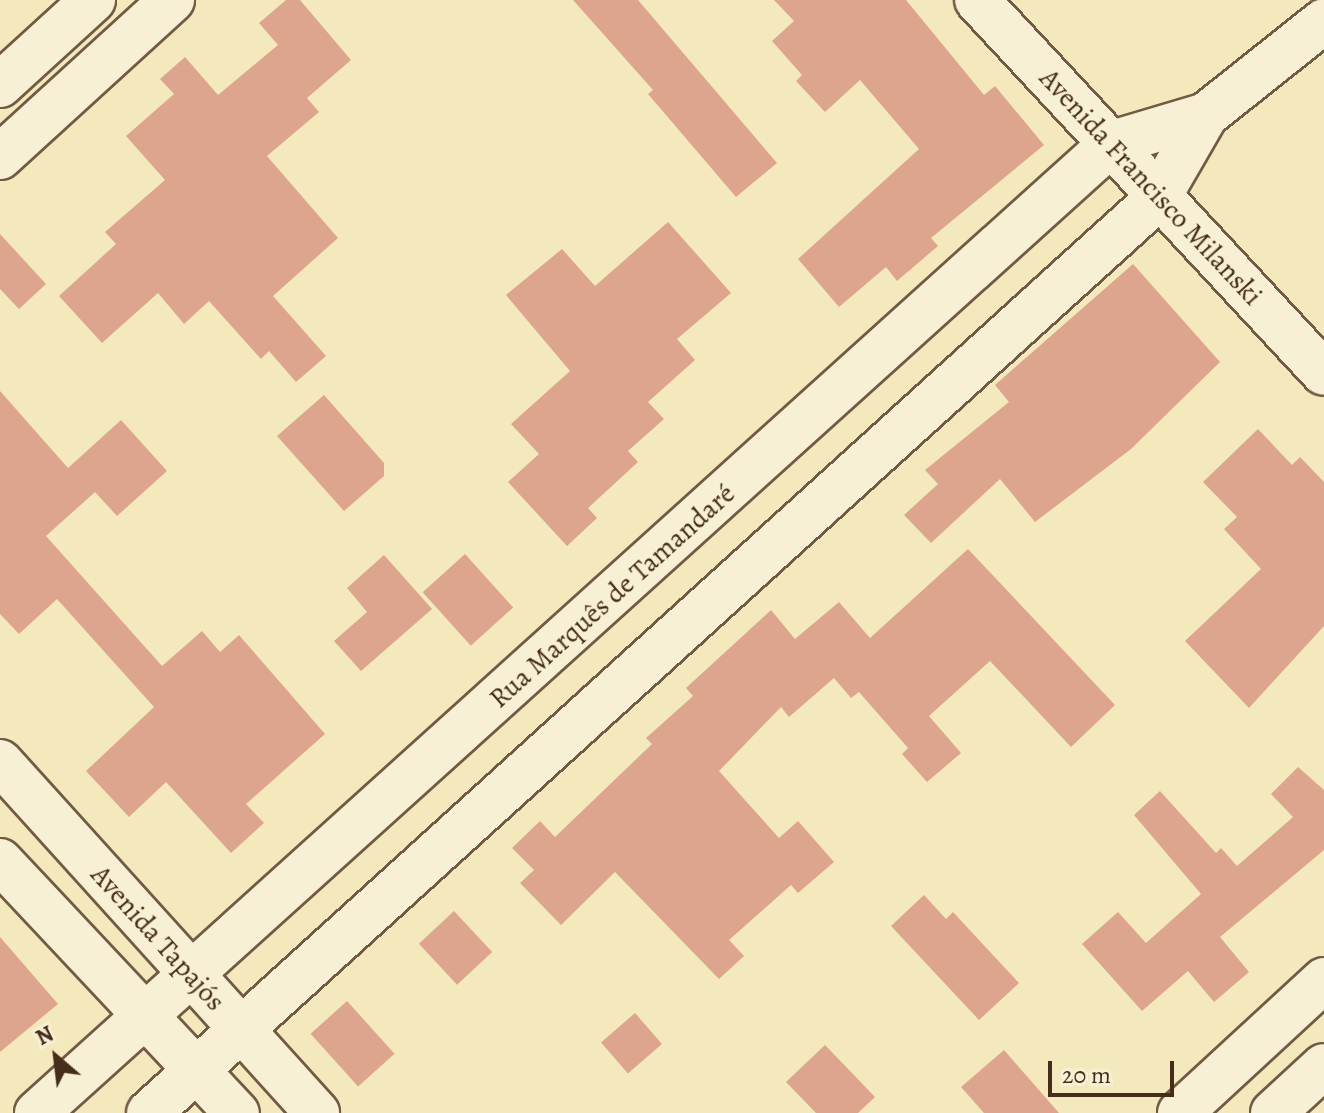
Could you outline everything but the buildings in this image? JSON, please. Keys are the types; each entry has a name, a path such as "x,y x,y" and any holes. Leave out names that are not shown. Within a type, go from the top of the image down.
{"street":[{"path":"0,85 93,0"},
{"path":"0,157 172,0"},
{"name":"Avenida Francisco Milanski","path":"977,0 1324,373"},
{"name":"Rua Marquês de Tamandaré","path":"149,1113 1158,198 1206,115 1324,21"},
{"name":"Rua Marquês de Tamandaré","path":"37,1113 1112,143 1206,115"},
{"name":"Avenida Tapajós","path":"0,762 317,1113"},
{"path":"0,861 144,1018 237,1113"},
{"path":"1180,1113 1324,980"},
{"path":"1273,1113 1324,1066"}]}
